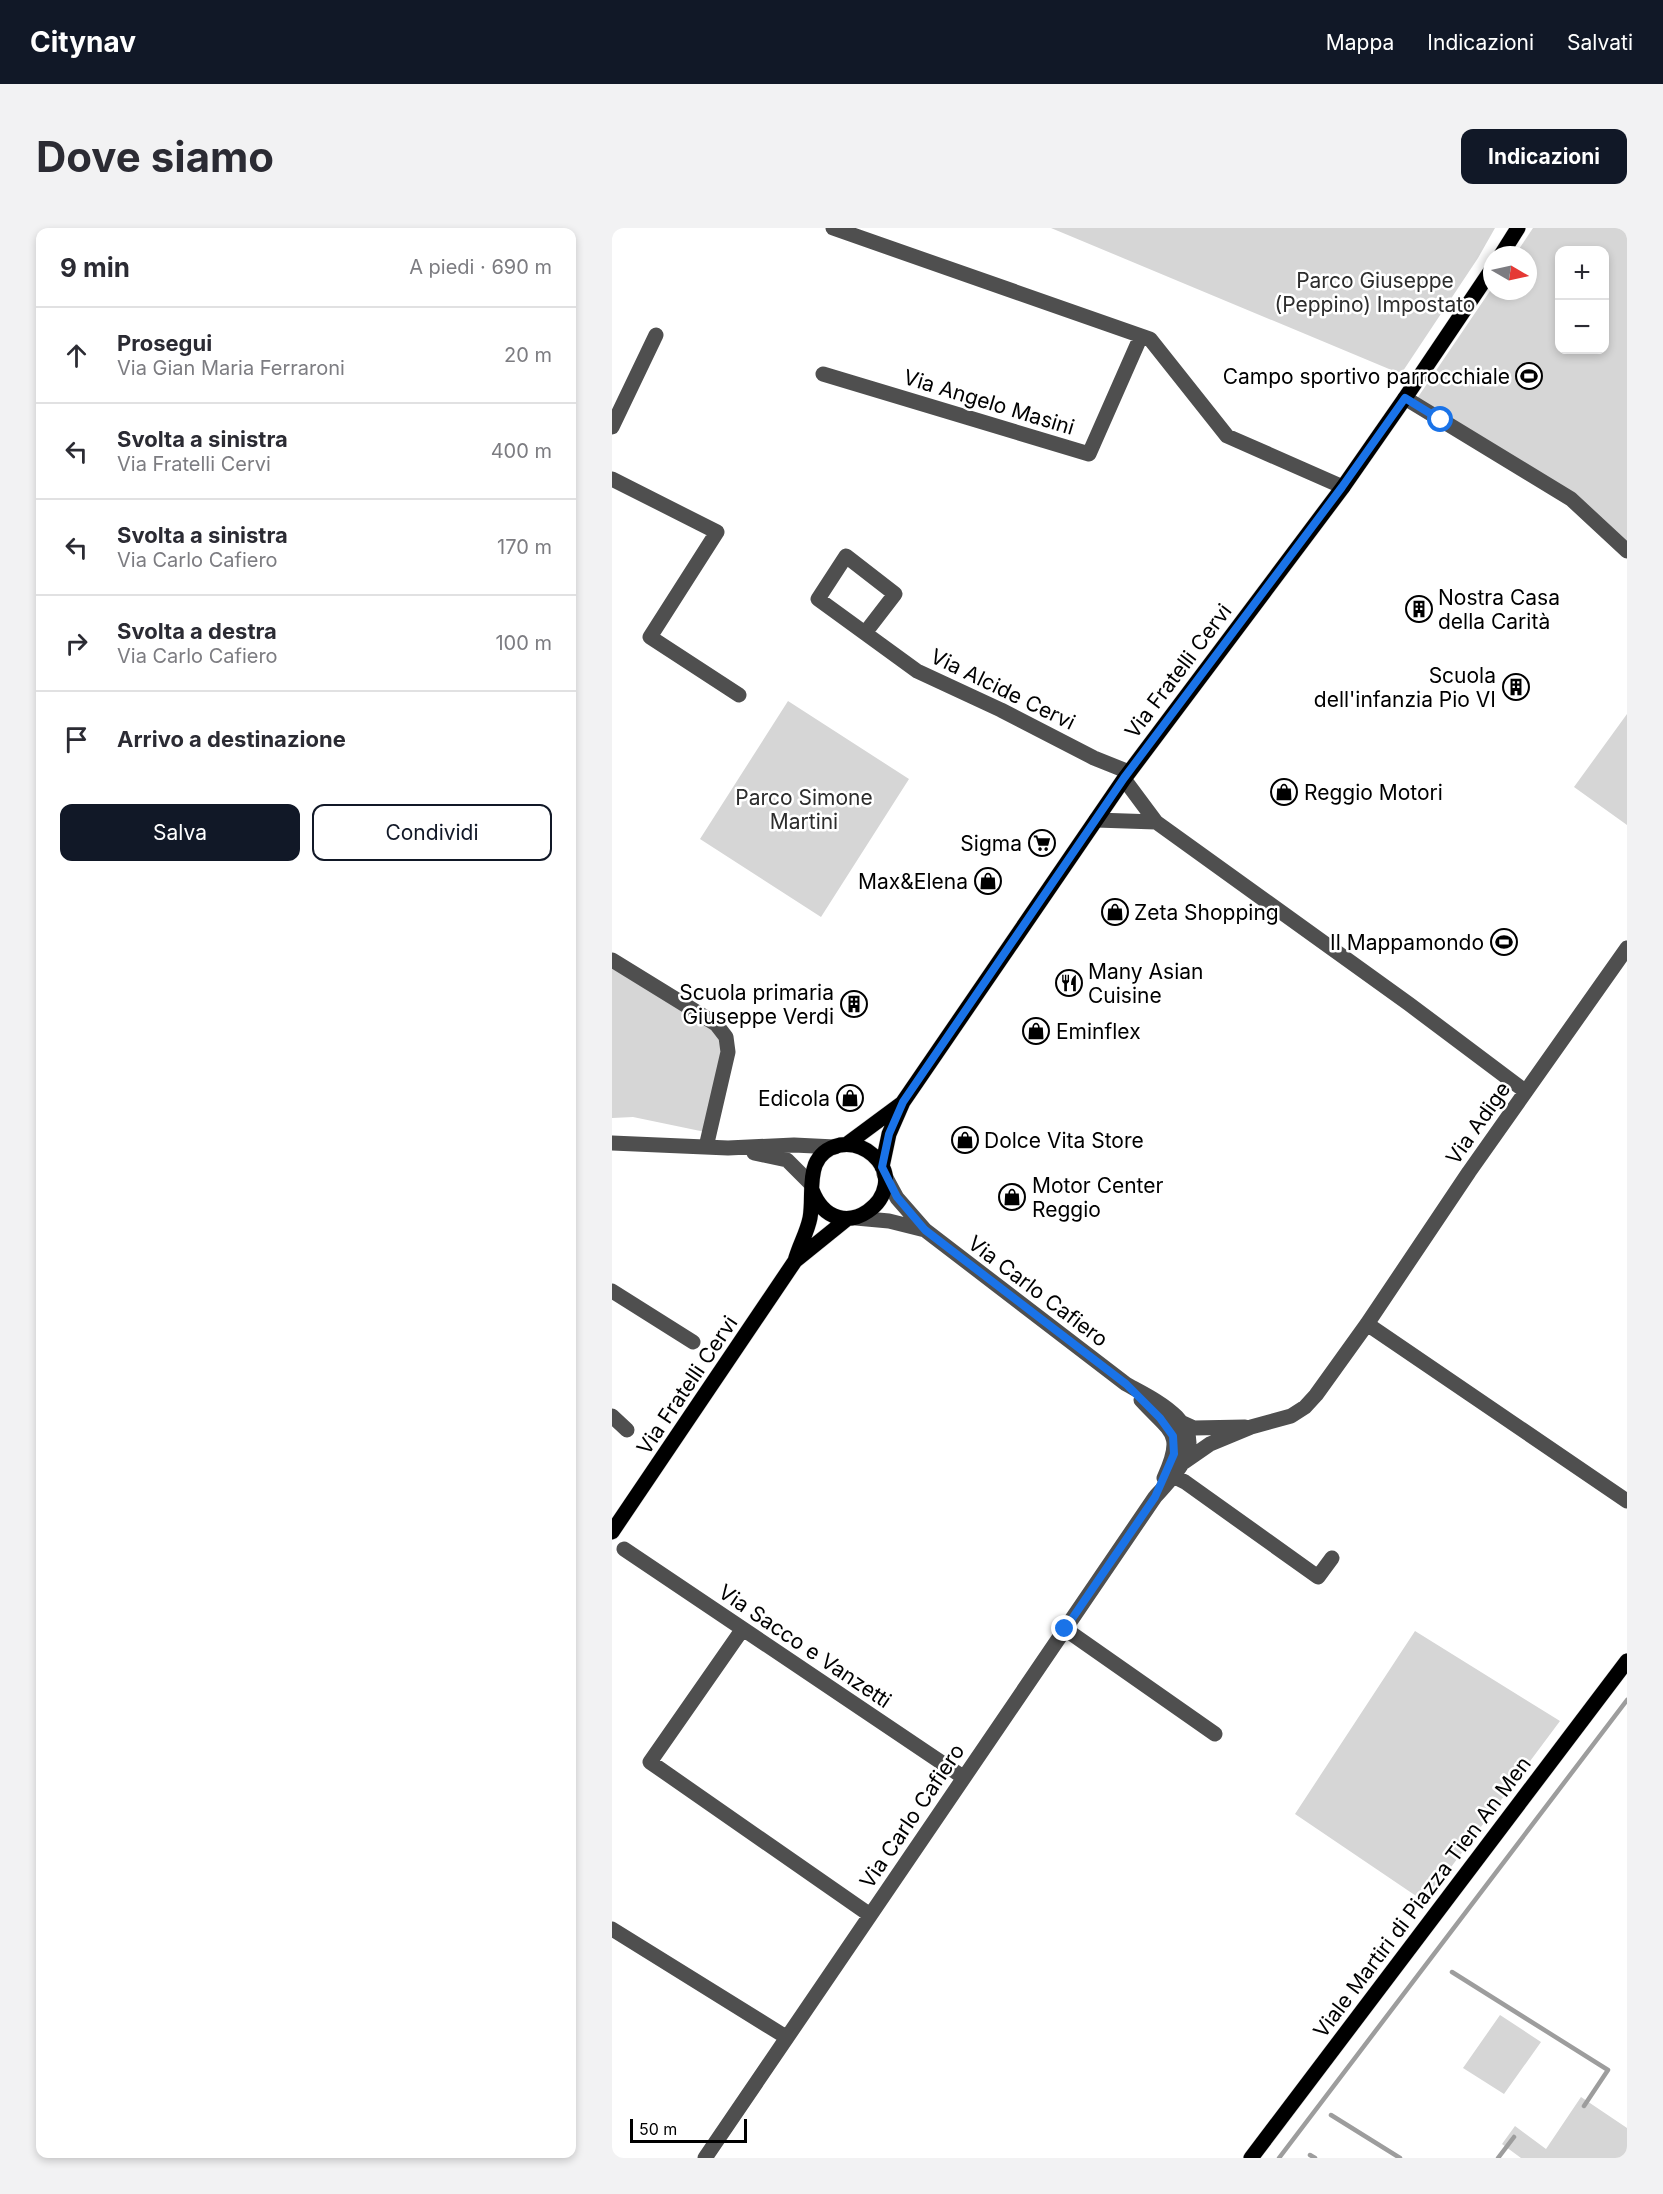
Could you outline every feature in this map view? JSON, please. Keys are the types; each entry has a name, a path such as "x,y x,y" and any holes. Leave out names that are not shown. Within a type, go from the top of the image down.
{"main road":[{"path":"1507,246 1518,228"},
{"name":"Via Fratelli Cervi","path":"612,1532 795,1261 851,1218 867,1214 876,1206 885,1185 883,1170 889,1134 903,1102 1126,775 1342,487 1483,282"},
{"name":"Via Fratelli Cervi","path":"795,1261 808,1224 811,1176 817,1162 828,1150 875,1125 903,1102"},
{"path":"841,1145 858,1146 868,1150 876,1157 883,1170"},
{"path":"811,1187 815,1199 829,1213 851,1218"},
{"name":"Viale Martiri di Piazza Tien An Men","path":"1251,2158 1627,1661"}],"street":[{"path":"833,228 1150,339 1227,436 1342,487"},
{"path":"612,427 656,334"},
{"name":"Via Angelo Masini","path":"823,374 1089,454 1141,336"},
{"path":"1405,398 1571,499 1627,551"},
{"path":"612,479 717,532 650,637 739,695"},
{"name":"Via Alcide Cervi","path":"865,633 895,594 846,556 818,599 917,671 1001,710 1126,775"},
{"path":"1126,775 1156,822 1409,1004 1525,1091"},
{"path":"1096,820 1156,822"},
{"name":"Via Adige","path":"1184,1462 1209,1444 1251,1427 1290,1416 1305,1407 1367,1324 1525,1091 1627,948"},
{"path":"612,960 716,1024 726,1037 728,1052 706,1147"},
{"path":"612,1143 728,1148 841,1145"},
{"path":"728,1148 786,1160 811,1187"},
{"name":"Via Carlo Cafiero","path":"883,1170 897,1197 925,1230 1126,1384 1183,1422"},
{"name":"Via Carlo Cafiero","path":"851,1218 889,1221 925,1230"},
{"path":"612,1291 693,1342"},
{"path":"1367,1324 1627,1501"},
{"name":"Via Carlo Cafiero","path":"1126,1384 1165,1424 1175,1443 1174,1454 1155,1497"},
{"path":"612,1416 627,1430"},
{"path":"1183,1422 1190,1443 1184,1462"},
{"name":"Via Adige","path":"1183,1422 1194,1428 1251,1427"},
{"name":"Via Carlo Cafiero","path":"705,2158 1155,1497 1184,1462"},
{"path":"1173,1476 1185,1482 1318,1577 1332,1558"},
{"name":"Via Sacco e Vanzetti","path":"624,1549 963,1777"},
{"path":"1065,1629 1215,1734"},
{"path":"742,1630 650,1762 870,1915"},
{"path":"612,1929 786,2037"}],"green space":[{"name":"Parco Giuseppe (Peppino) Impostato","path":"1051,228 1495,228 1478,258 1401,374"},
{"name":"Campo sportivo parrocchiale","path":"1533,228 1627,228 1627,551 1571,499 1414,403 1484,300 1537,300 1537,246 1521,246"},
{"name":"Parco Simone Martini","path":"788,701 909,779 821,917 700,839"},
{"path":"1627,714 1627,825 1574,787"},
{"path":"612,960 726,1037 710,1133 633,1117 612,1118"},
{"path":"1415,1631 1560,1721 1425,1902 1295,1814"},
{"path":"1500,2015 1541,2042 1504,2094 1463,2068"},
{"path":"1581,2097 1627,2128 1627,2158 1521,2158 1502,2144 1515,2126 1546,2149"}],"waterway":[{"path":"1279,2158 1627,1700"},
{"path":"1452,1972 1608,2070 1584,2106"},
{"path":"1331,2115 1400,2158"},
{"path":"1498,2158 1514,2137"},
{"path":"1310,2155 1315,2158"}],"place":[{"name":"Campo sportivo parrocchiale","path":"1529,376"},
{"name":"Nostra Casa della Carità","path":"1419,609"},
{"name":"Scuola dell'infanzia Pio VI","path":"1516,687"},
{"name":"Reggio Motori","path":"1284,792"},
{"name":"Sigma","path":"1042,843"},
{"name":"Max&Elena","path":"988,881"},
{"name":"Zeta Shopping","path":"1115,912"},
{"name":"Il Mappamondo","path":"1504,942"},
{"name":"Many Asian Cuisine","path":"1069,983"},
{"name":"Scuola primaria Giuseppe Verdi","path":"854,1004"},
{"name":"Eminflex","path":"1036,1031"},
{"name":"Edicola","path":"850,1098"},
{"name":"Dolce Vita Store","path":"965,1140"},
{"name":"Motor Center Reggio","path":"1012,1197"}],"route":[{"path":"1065,1629 1155,1497 1174,1454 1173,1436 1160,1418 1126,1384 925,1230 897,1197 884,1174 882,1167 889,1134 903,1102 1124,778 1342,487 1405,398 1441,420"}]}
